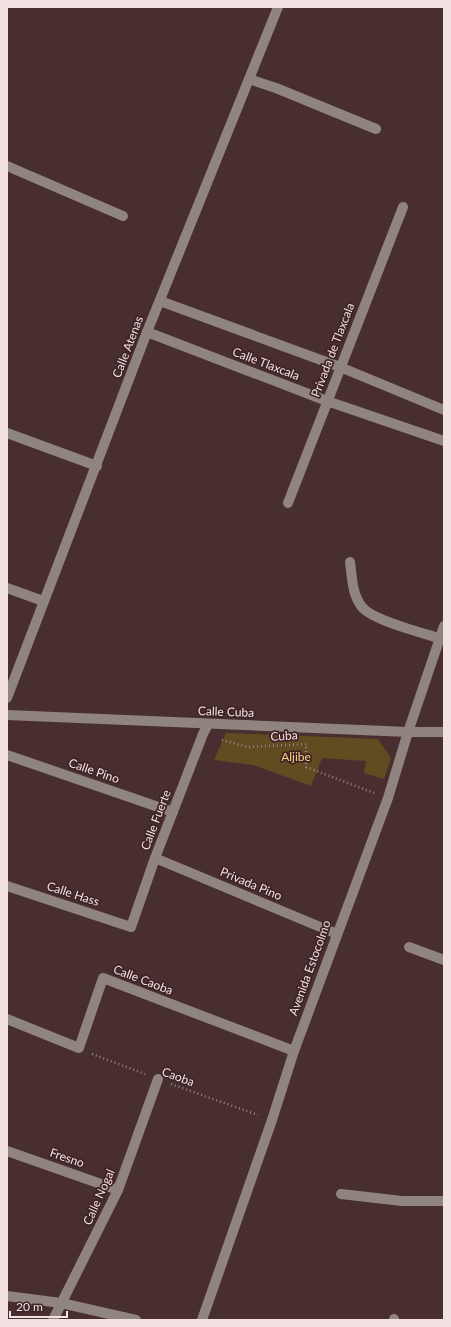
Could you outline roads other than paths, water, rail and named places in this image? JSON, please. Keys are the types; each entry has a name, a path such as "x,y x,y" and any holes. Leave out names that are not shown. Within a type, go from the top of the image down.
{"street":[{"name":"Calle Atenas","path":"7,698 147,332 278,7"},
{"path":"249,79 276,88 376,129"},
{"path":"7,166 123,216"},
{"name":"Privada de Tlaxcala","path":"288,503 403,207"},
{"name":"Calle Tlaxcala","path":"160,301 340,367 444,410"},
{"name":"Calle Tlaxcala","path":"147,332 327,401 444,441"},
{"path":"7,433 97,466"},
{"path":"350,562 355,594 362,607 373,616 439,638"},
{"path":"7,588 44,600"},
{"name":"Avenida Estocolmo","path":"202,1320 272,1120 294,1051 388,798 408,732 444,626"},
{"name":"Calle Cuba","path":"7,715 408,732 444,732"},
{"name":"Calle Fuerte","path":"131,927 155,858 208,724"},
{"name":"Calle Pino","path":"7,755 173,812"},
{"name":"Privada Pino","path":"155,858 337,934"},
{"name":"Calle Hass","path":"7,886 131,927"},
{"path":"408,947 444,960"},
{"name":"Calle Caoba","path":"7,1019 79,1048 103,978 294,1051"},
{"name":"Calle Nogal","path":"53,1320 118,1190 158,1079"},
{"name":"Fresno","path":"7,1151 118,1190"},
{"path":"341,1194 402,1201 444,1201"},
{"path":"7,1296 61,1303 136,1320"}],"park label":[{"name":"Aljibe","path":"296,757"}]}
